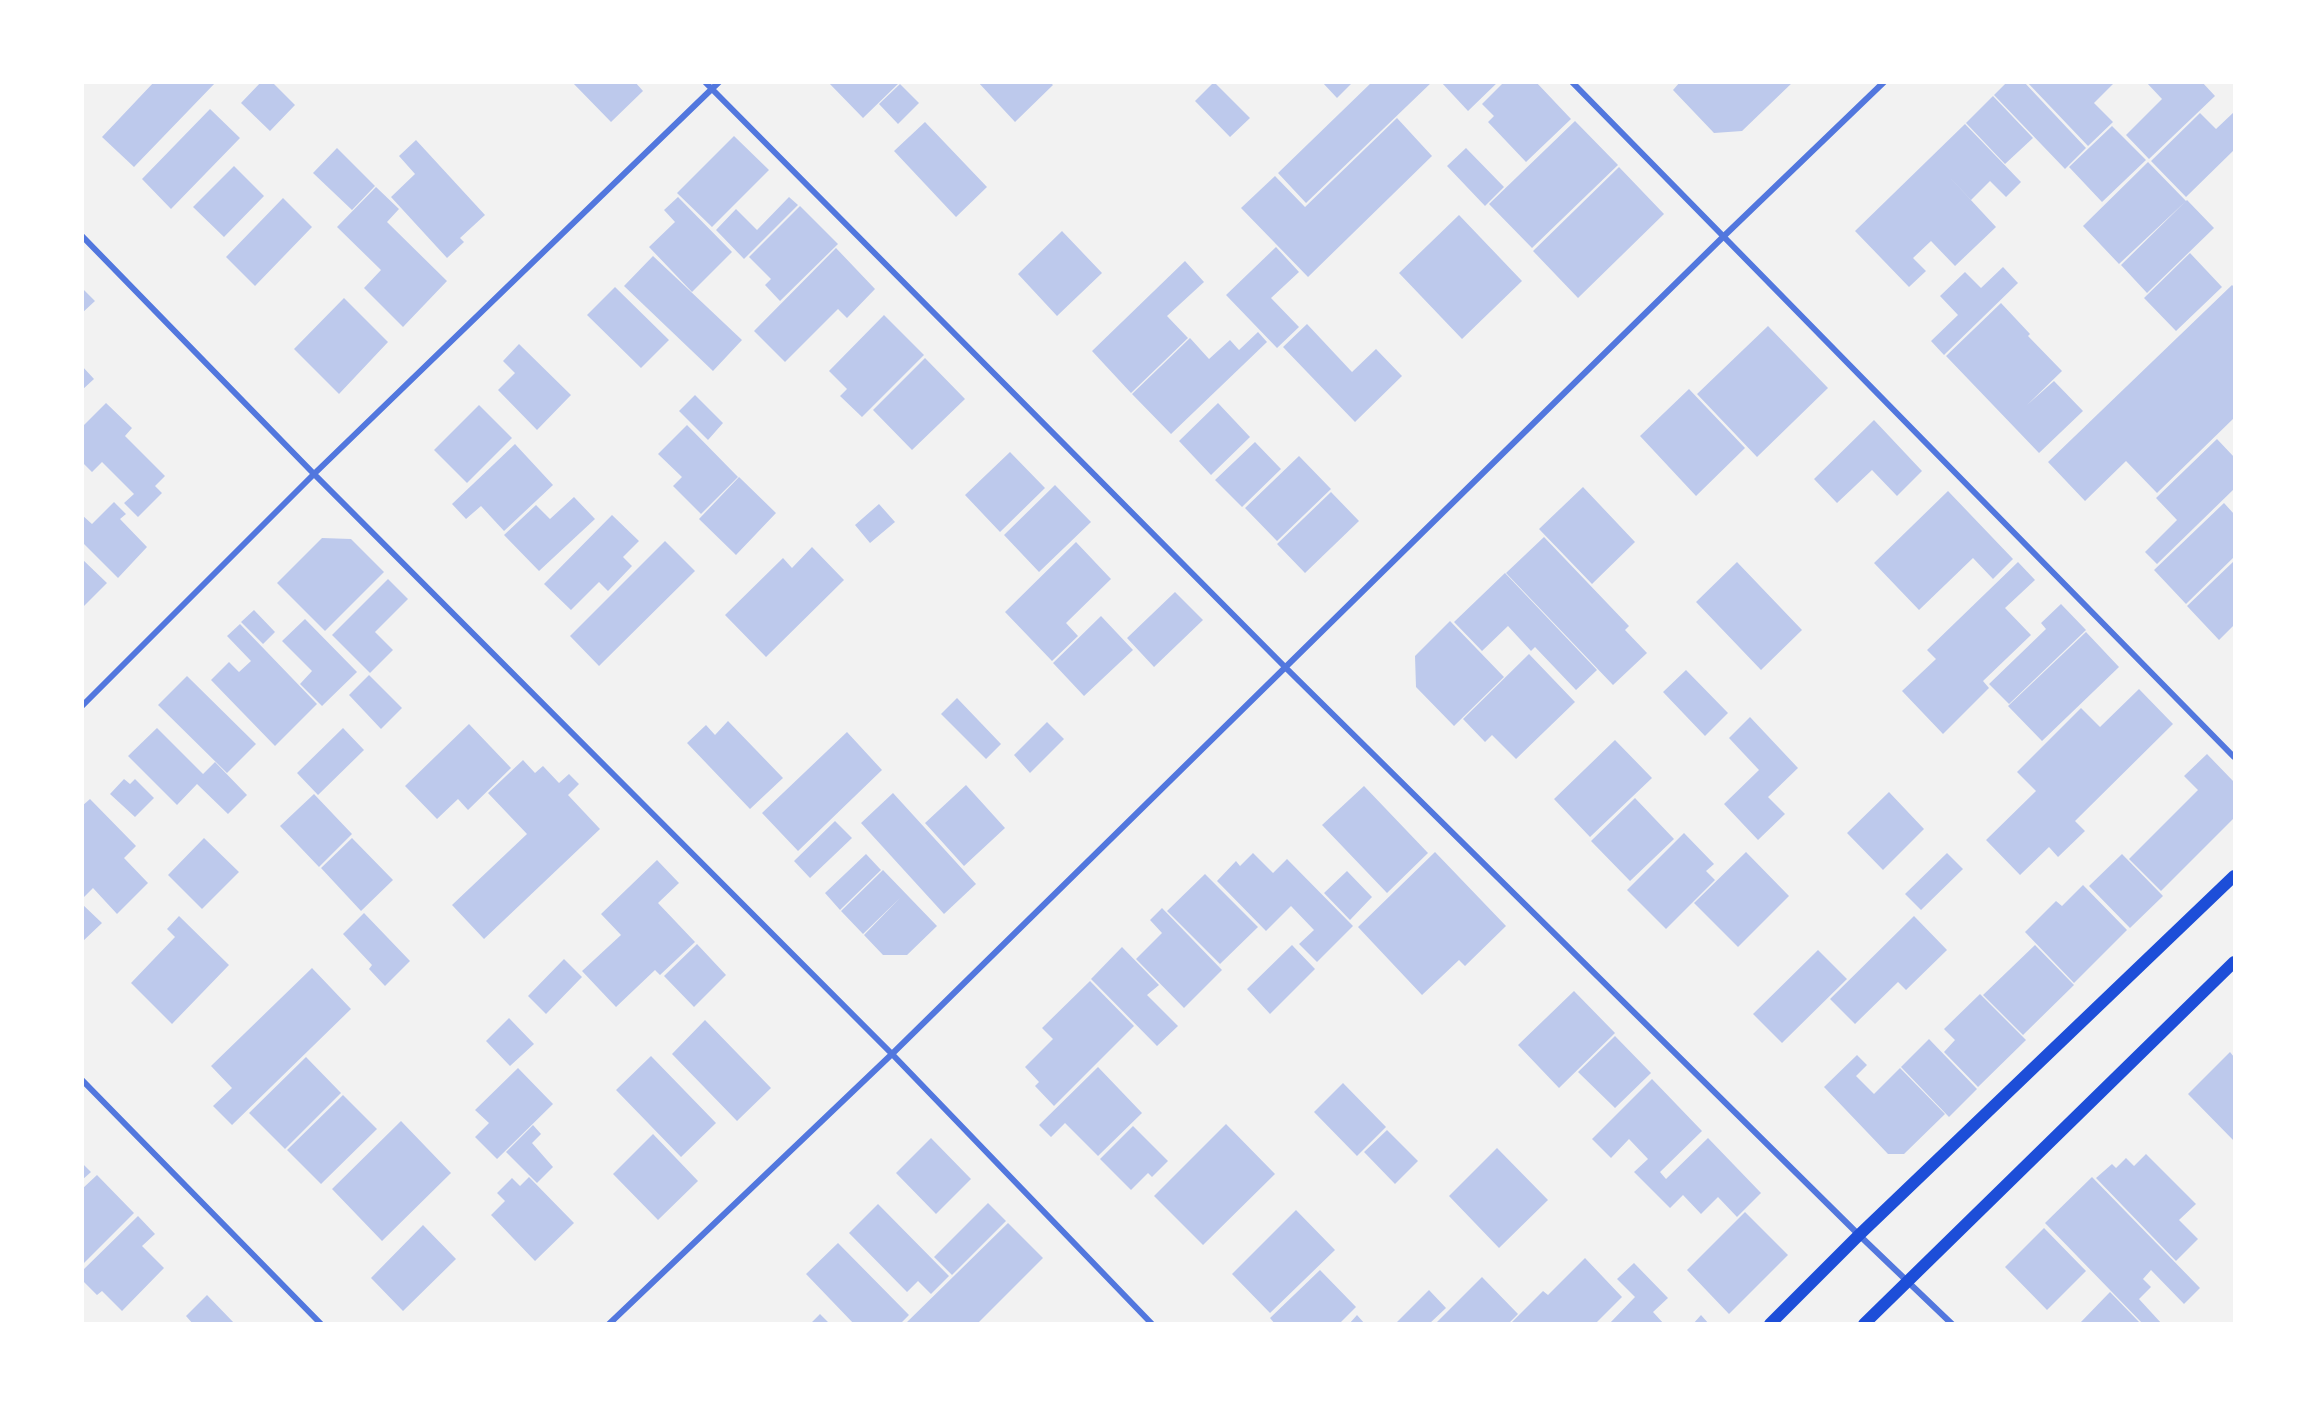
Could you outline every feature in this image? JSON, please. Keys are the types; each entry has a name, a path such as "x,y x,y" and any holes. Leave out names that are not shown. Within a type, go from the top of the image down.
{"main road":[{"path":"1770,1323 1858,1235 2235,876"},
{"path":"1864,1323 2235,962"}],"street":[{"path":"705,82 1286,668 1858,1235 1952,1323"},
{"path":"82,706 314,474 719,82"},
{"path":"1572,82 2235,757"},
{"path":"609,1323 892,1054 1724,236 1884,82"},
{"path":"82,236 314,474 892,1054 1152,1323"},
{"path":"82,1080 321,1323"}],"building":[{"path":"154,82 216,82 134,167 102,137"},
{"path":"261,82 272,82 295,105 270,131 241,103"},
{"path":"572,82 635,82 643,91 611,122"},
{"path":"828,82 900,82 863,118"},
{"path":"978,82 1050,82 1053,85 1015,122"},
{"path":"1214,82 1250,118 1230,137 1195,101"},
{"path":"1322,82 1353,82 1337,98"},
{"path":"1372,82 1432,82 1306,203 1278,173"},
{"path":"1441,82 1498,82 1468,111"},
{"path":"1504,82 1536,82 1571,119 1526,162 1488,122 1494,116 1482,104"},
{"path":"1680,82 1793,82 1742,131 1714,133 1673,90"},
{"path":"2007,82 2024,82 2086,148 2065,169 1994,95"},
{"path":"2027,82 2115,82 2094,103 2113,122 2088,146"},
{"path":"2146,82 2202,82 2215,96 2149,159 2126,135 2162,99"},
{"path":"900,84 919,103 898,124 879,104"},
{"path":"1993,96 2033,138 2005,164 1966,123"},
{"path":"210,109 240,138 171,209 142,179"},
{"path":"2234,112 2234,150 2186,197 2151,161 2200,113 2216,129"},
{"path":"1397,118 1432,156 1308,277 1241,208 1275,176 1305,207"},
{"path":"1575,121 1618,165 1532,248 1489,204"},
{"path":"925,122 987,187 956,217 894,151"},
{"path":"1965,124 2021,182 2006,197 1990,181 1971,200 1942,169 1996,227 1955,266 1931,241 1913,258 1926,271 1909,287 1855,231"},
{"path":"2112,126 2146,160 2102,202 2069,167"},
{"path":"734,136 769,170 712,227 677,193"},
{"path":"416,140 485,215 460,238 464,242 447,258 391,197 415,174 399,156"},
{"path":"337,148 375,186 352,210 313,173"},
{"path":"1466,148 1504,187 1485,206 1447,166"},
{"path":"2148,162 2186,201 2119,264 2083,226"},
{"path":"234,166 264,196 224,237 193,207"},
{"path":"1619,167 1664,214 1578,298 1533,251"},
{"path":"376,187 399,209 387,222 447,281 403,327 364,288 381,270 337,227"},
{"path":"678,197 732,252 692,292 649,247 675,222 664,210"},
{"path":"789,197 798,205 744,259 716,230 736,209 757,230"},
{"path":"283,198 312,227 255,286 226,257"},
{"path":"2187,200 2214,228 2147,293 2121,265"},
{"path":"800,206 838,244 780,301 765,285 771,279 749,257"},
{"path":"1459,215 1522,281 1462,339 1399,273"},
{"path":"1062,231 1102,273 1057,316 1018,274"},
{"path":"1276,247 1299,272 1271,298 1299,327 1277,348 1226,295"},
{"path":"836,248 875,289 847,318 838,309 785,362 754,331"},
{"path":"2190,253 2222,287 2176,331 2144,298"},
{"path":"653,256 742,340 713,371 624,286"},
{"path":"1185,261 1204,282 1167,316 1188,338 1131,393 1092,351"},
{"path":"2003,267 2018,283 1944,355 1931,341 1958,315 1940,296 1965,272 1981,288"},
{"path":"2232,285 2234,287 2234,418 2157,493 2126,461 2085,501 2048,462"},
{"path":"615,287 669,340 641,368 587,315"},
{"path":"82,288 95,301 82,313"},
{"path":"344,298 388,342 339,394 294,349"},
{"path":"2001,303 2030,334 2028,336 2062,371 2027,405 2054,381 2083,411 2039,453 1946,356"},
{"path":"884,315 924,355 862,417 840,396 847,389 829,371"},
{"path":"1307,324 1352,372 1376,349 1402,376 1355,422 1283,347"},
{"path":"1768,326 1828,388 1757,457 1697,394"},
{"path":"1258,332 1267,342 1171,434 1132,394 1190,338 1209,359 1230,340 1239,350"},
{"path":"519,344 571,395 537,430 498,390 515,373 503,361"},
{"path":"925,358 965,399 912,450 873,410"},
{"path":"82,366 94,379 82,390"},
{"path":"1689,389 1745,448 1696,496 1640,436"},
{"path":"695,395 723,423 708,440 679,411"},
{"path":"106,403 132,428 125,436 165,476 155,486 162,493 138,517 124,503 134,494 102,462 92,472 82,462 82,427"},
{"path":"1218,403 1250,437 1211,475 1179,441"},
{"path":"479,405 512,438 467,483 434,450"},
{"path":"1874,420 1922,471 1897,496 1872,470 1837,503 1814,479"},
{"path":"687,425 738,477 701,514 673,486 682,477 658,454"},
{"path":"2217,439 2234,457 2234,489 2157,564 2145,552 2177,520 2156,498"},
{"path":"1255,442 1281,469 1242,507 1215,480"},
{"path":"515,444 553,485 504,531 481,506 466,519 452,504"},
{"path":"1010,452 1045,488 1000,532 965,495"},
{"path":"1299,456 1331,489 1277,541 1245,508"},
{"path":"739,477 776,513 736,555 699,519"},
{"path":"1055,485 1091,522 1039,572 1004,535"},
{"path":"1583,487 1635,542 1592,584 1539,529"},
{"path":"1948,491 2013,559 1993,579 1973,558 1919,610 1874,563"},
{"path":"1331,492 1359,521 1305,573 1277,544"},
{"path":"574,497 595,519 539,571 504,535 536,505 550,519"},
{"path":"114,502 126,514 120,519 147,547 118,578 82,542 82,515 92,524"},
{"path":"2224,503 2234,514 2234,557 2186,604 2154,570"},
{"path":"879,504 895,522 870,543 855,525"},
{"path":"612,515 639,541 623,557 632,566 608,591 599,582 571,610 544,584"},
{"path":"1544,537 1629,626 1625,630 1647,653 1613,685 1506,573"},
{"path":"322,538 351,539 384,572 325,631 277,583"},
{"path":"665,541 695,571 599,666 570,636"},
{"path":"1076,542 1111,579 1066,623 1078,636 1052,661 1005,612"},
{"path":"812,547 844,580 766,657 725,615 783,558 792,568"},
{"path":"82,559 107,583 82,608"},
{"path":"2234,561 2234,625 2219,640 2187,606"},
{"path":"1737,562 1802,630 1761,670 1696,602"},
{"path":"2018,562 2035,580 2005,608 2031,635 1983,681 1989,688 1943,734 1902,691 1936,659 1927,650"},
{"path":"1505,573 1597,670 1576,690 1535,647 1531,651 1508,626 1482,651 1454,622"},
{"path":"388,579 408,599 375,632 393,650 370,673 332,635"},
{"path":"1175,592 1203,620 1154,667 1127,638"},
{"path":"2061,604 2086,630 2009,704 1989,684 2046,629 2041,623"},
{"path":"254,610 275,632 263,644 241,622"},
{"path":"1101,616 1133,650 1084,696 1053,663"},
{"path":"305,619 357,672 322,706 300,684 312,671 282,641"},
{"path":"1450,621 1504,677 1454,726 1416,687 1415,656"},
{"path":"240,624 317,704 275,746 211,680 229,662 239,672 251,661 227,636"},
{"path":"2086,632 2119,667 2042,741 2008,706"},
{"path":"1529,654 1575,702 1516,759 1492,735 1485,742 1463,719"},
{"path":"1686,670 1728,713 1705,736 1663,692"},
{"path":"369,675 402,708 381,729 349,695"},
{"path":"187,676 256,744 227,773 158,705"},
{"path":"2139,689 2173,724 2075,821 2085,831 2058,857 2049,847 2020,875 1986,840 2036,791 2017,772 2081,708 2100,727"},
{"path":"957,698 1001,744 986,759 941,714"},
{"path":"1750,717 1798,768 1768,797 1785,814 1758,840 1724,804 1759,770 1729,738"},
{"path":"728,721 783,778 750,809 687,743 706,725 715,735"},
{"path":"1047,722 1064,739 1030,773 1014,755"},
{"path":"469,724 511,768 468,810 458,799 437,819 405,786"},
{"path":"157,728 203,774 215,762 247,795 228,814 197,784 177,805 128,756"},
{"path":"343,728 364,750 318,795 297,773"},
{"path":"847,732 882,770 798,851 762,813"},
{"path":"1615,740 1652,778 1590,837 1554,799"},
{"path":"2207,754 2234,782 2234,818 2161,891 2129,859 2198,790 2184,776"},
{"path":"523,760 535,773 543,766 559,783 569,774 579,784 568,795 600,829 484,939 452,905 527,834 488,793"},
{"path":"124,779 130,784 135,779 154,798 135,817 110,794"},
{"path":"966,785 1005,828 964,866 925,823"},
{"path":"1364,786 1428,853 1387,893 1322,825"},
{"path":"1889,792 1924,829 1883,870 1847,833"},
{"path":"893,793 976,884 944,914 861,823"},
{"path":"314,794 352,834 319,867 280,826"},
{"path":"1635,798 1674,839 1630,881 1591,841"},
{"path":"90,799 136,846 124,858 148,883 117,914 93,888 82,899 82,806"},
{"path":"835,821 852,838 810,878 794,861"},
{"path":"1684,833 1714,864 1706,871 1715,880 1666,929 1627,890"},
{"path":"204,838 239,872 202,909 168,875"},
{"path":"352,838 393,880 361,911 321,868"},
{"path":"1435,852 1506,926 1465,966 1459,960 1422,995 1358,927"},
{"path":"1746,852 1789,896 1738,947 1694,903"},
{"path":"1253,853 1273,873 1287,859 1353,926 1317,962 1299,944 1314,930 1291,906 1266,931 1217,881 1236,861 1240,866"},
{"path":"1947,853 1963,869 1921,910 1905,894"},
{"path":"866,854 881,870 840,910 825,893"},
{"path":"2122,854 2163,896 2130,928 2089,886"},
{"path":"657,860 679,883 658,903 695,942 660,975 655,970 616,1007 582,971 621,935 601,914"},
{"path":"883,870 937,926 907,955 883,955 864,935 900,898 863,934 841,911"},
{"path":"1347,871 1372,897 1350,920 1324,893"},
{"path":"1205,874 1258,927 1220,964 1167,911"},
{"path":"2083,885 2127,930 2074,983 2025,932 2056,901 2062,906"},
{"path":"82,904 102,923 82,942"},
{"path":"1162,908 1222,970 1184,1008 1136,959 1162,933 1150,920"},
{"path":"364,913 410,961 385,986 369,969 372,965 343,934"},
{"path":"179,916 229,965 172,1024 131,983 175,937 167,929"},
{"path":"1914,916 1947,950 1906,990 1898,982 1855,1024 1830,999"},
{"path":"697,944 726,975 694,1007 664,976"},
{"path":"1292,945 1315,969 1270,1014 1247,989"},
{"path":"2035,945 2074,985 2023,1035 1983,995"},
{"path":"1122,947 1159,985 1147,995 1178,1026 1157,1046 1091,979"},
{"path":"1818,950 1847,979 1782,1043 1753,1014"},
{"path":"564,959 582,977 546,1014 528,996"},
{"path":"312,968 351,1009 232,1125 213,1106 232,1088 211,1066"},
{"path":"1090,981 1134,1026 1054,1106 1035,1086 1039,1082 1025,1067 1053,1039 1042,1028"},
{"path":"1574,991 1615,1033 1559,1088 1518,1045"},
{"path":"1980,994 2026,1040 1978,1087 1944,1052 1955,1040 1944,1029"},
{"path":"509,1018 534,1044 510,1066 486,1041"},
{"path":"705,1020 771,1088 737,1121 672,1054"},
{"path":"1615,1036 1651,1073 1615,1108 1578,1072"},
{"path":"1929,1039 1977,1089 1949,1117 1901,1067"},
{"path":"2230,1052 2234,1057 2234,1141 2188,1094"},
{"path":"1857,1055 1867,1065 1856,1076 1874,1094 1900,1068 1945,1114 1904,1154 1888,1154 1824,1087"},
{"path":"651,1056 716,1123 681,1157 616,1090"},
{"path":"306,1057 341,1093 285,1149 249,1113"},
{"path":"1098,1067 1142,1113 1098,1156 1065,1123 1051,1137 1039,1125"},
{"path":"518,1068 553,1104 497,1159 475,1137 489,1123 475,1110"},
{"path":"1652,1079 1702,1131 1660,1172 1666,1179 1708,1138 1761,1193 1737,1217 1718,1197 1701,1214 1683,1195 1670,1208 1634,1172 1648,1159 1629,1139 1611,1158 1592,1139"},
{"path":"1343,1083 1386,1127 1357,1156 1314,1112"},
{"path":"343,1095 377,1129 321,1184 287,1150"},
{"path":"401,1121 451,1173 382,1241 332,1189"},
{"path":"1226,1124 1275,1174 1203,1245 1154,1196"},
{"path":"533,1125 541,1134 532,1143 553,1167 537,1183 506,1152"},
{"path":"1133,1126 1168,1161 1152,1177 1148,1173 1131,1190 1100,1159"},
{"path":"1387,1130 1418,1161 1395,1184 1364,1152"},
{"path":"653,1134 698,1181 658,1220 613,1174"},
{"path":"931,1138 971,1179 936,1214 896,1173"},
{"path":"1497,1148 1548,1200 1499,1248 1449,1196"},
{"path":"2146,1154 2196,1204 2179,1220 2198,1239 2176,1261 2096,1178 2112,1164 2116,1168 2126,1158 2134,1166"},
{"path":"82,1163 91,1172 82,1180"},
{"path":"97,1175 134,1213 82,1265 82,1189"},
{"path":"529,1177 574,1223 535,1261 491,1215 505,1201 497,1193 512,1178 520,1186"},
{"path":"2092,1177 2200,1288 2184,1304 2151,1270 2143,1279 2151,1287 2139,1299 2162,1324 2143,1324 2045,1223"},
{"path":"988,1203 1006,1221 952,1275 934,1257"},
{"path":"878,1204 949,1276 931,1294 918,1281 907,1292 849,1233"},
{"path":"1296,1210 1335,1250 1270,1313 1232,1274"},
{"path":"1745,1212 1788,1255 1729,1314 1687,1270"},
{"path":"138,1216 155,1234 142,1246 164,1268 122,1311 102,1291 97,1295 82,1280 82,1271"},
{"path":"1008,1223 1043,1258 977,1324 905,1324"},
{"path":"423,1225 456,1259 403,1311 371,1278"},
{"path":"2044,1228 2086,1271 2047,1310 2005,1267"},
{"path":"838,1243 909,1315 900,1324 854,1324 806,1274"},
{"path":"1585,1258 1622,1297 1595,1324 1510,1324 1543,1291 1548,1295"},
{"path":"1634,1263 1668,1298 1653,1312 1664,1324 1609,1324 1635,1297 1617,1279"},
{"path":"1320,1270 1356,1307 1339,1324 1275,1324 1270,1318"},
{"path":"1482,1277 1518,1314 1508,1324 1435,1324"},
{"path":"1429,1290 1446,1308 1429,1324 1395,1324"},
{"path":"2110,1292 2141,1324 2079,1324"},
{"path":"207,1295 235,1324 193,1324 186,1316"},
{"path":"820,1314 830,1324 810,1324"},
{"path":"1357,1315 1365,1324 1349,1324"},
{"path":"1701,1315 1709,1324 1693,1324"}]}
